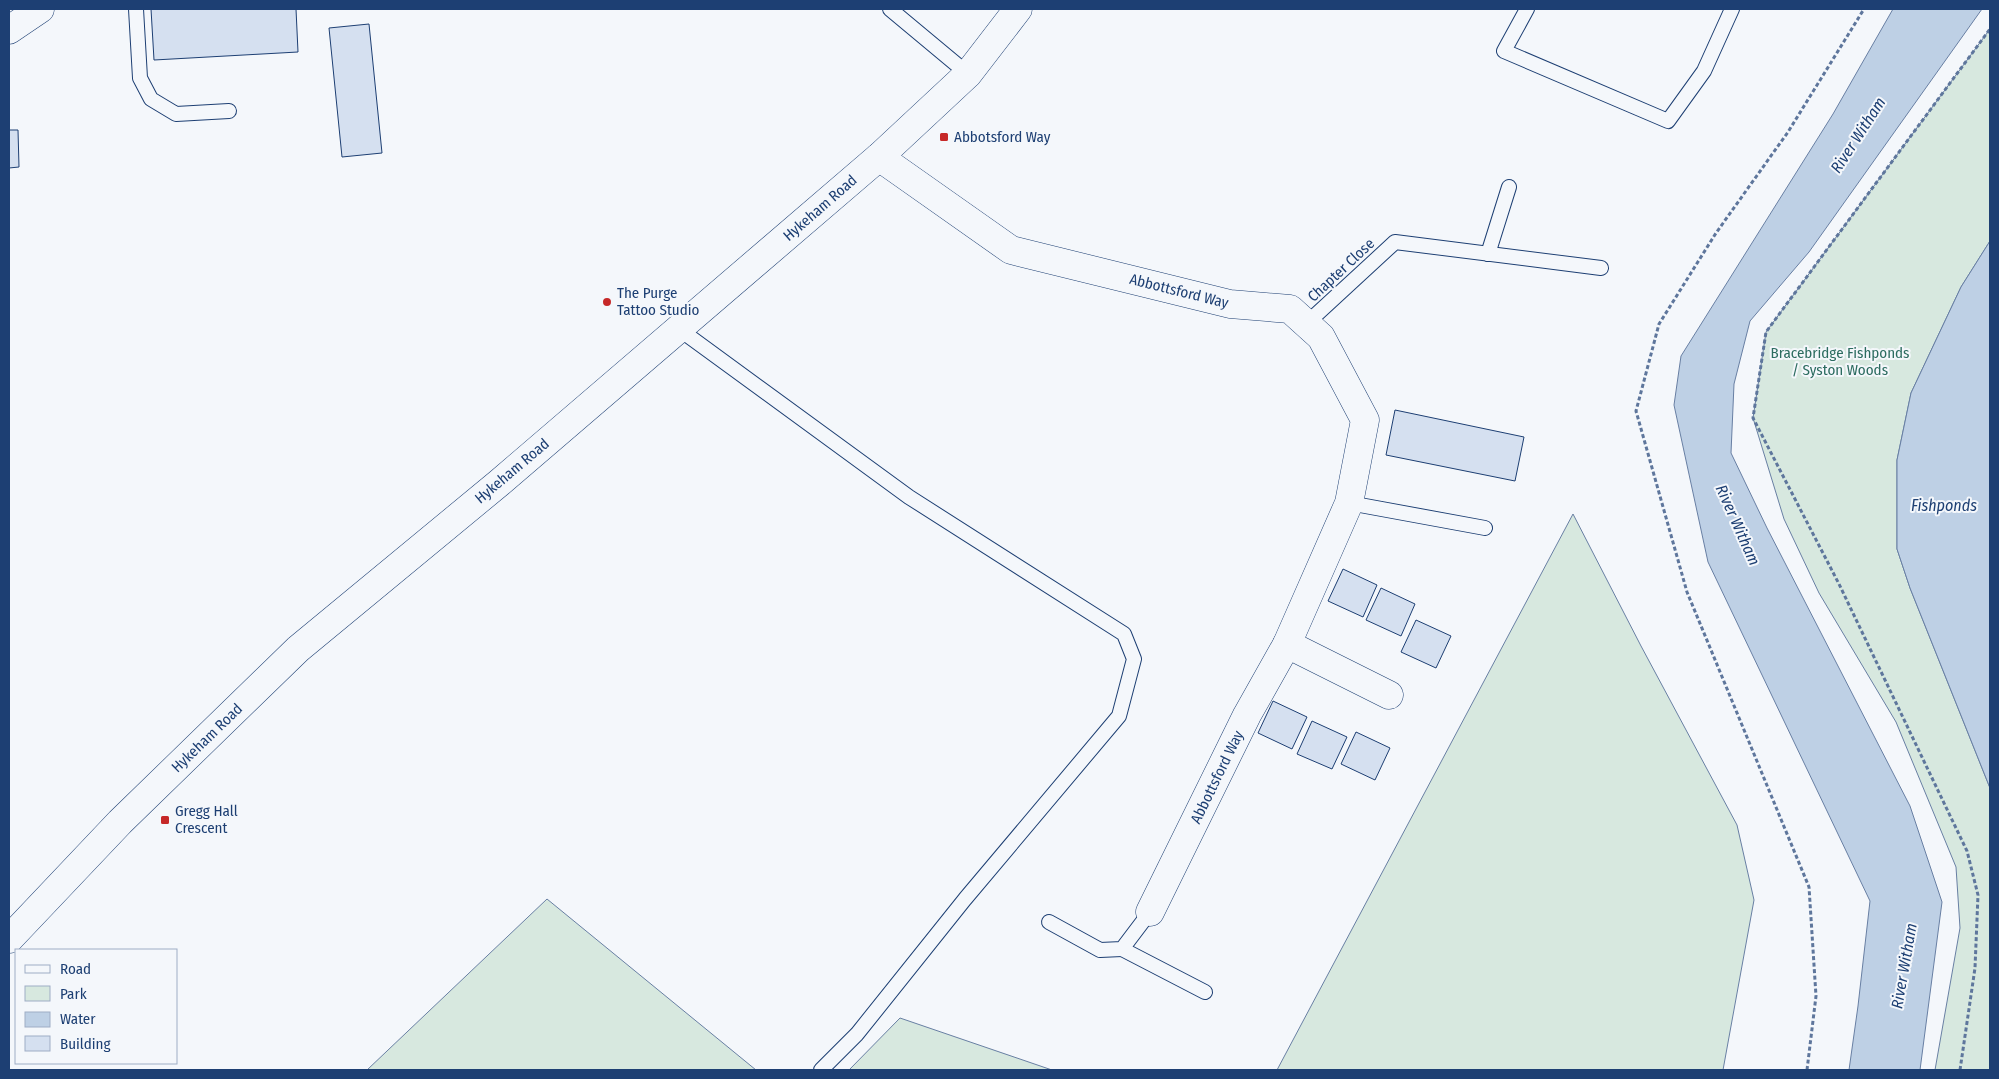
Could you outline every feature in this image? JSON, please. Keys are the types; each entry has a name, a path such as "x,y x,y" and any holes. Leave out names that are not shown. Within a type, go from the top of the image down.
{"street":[{"path":"9,30 40,9"},
{"name":"Hykeham Road","path":"9,938 120,822 298,649 491,489 879,157 968,74 1018,9"},
{"name":"Abbottsford Way","path":"879,157 1011,250 1230,304 1290,309 1321,337 1365,420 1349,503 1286,644 1247,716 1150,912"},
{"path":"1286,644 1390,695"}],"lane":[{"path":"136,9 140,78 151,98 176,114 229,111"},
{"path":"890,9 968,74"},
{"path":"1526,9 1504,52 1668,121 1704,70 1732,9"},
{"path":"1488,254 1509,188"},
{"name":"Chapter Close","path":"1306,324 1395,242 1601,268"},
{"path":"679,329 909,497 1124,634 1134,659 1119,716 965,899 857,1034 821,1070"},
{"path":"1349,503 1485,528"},
{"path":"1122,949 1150,912"},
{"path":"1048,922 1100,950 1122,949 1204,992"}],"path":[{"path":"1807,1070 1816,996 1809,888 1686,592 1636,411 1659,324 1716,234 1788,132 1864,9"},
{"path":"1960,1070 1975,968 1978,895 1967,851 1839,584 1753,418 1766,332 1990,29"}],"green space":[{"name":"Bracebridge Fishponds / Syston Woods","path":"1990,29 1990,241 1961,287 1911,393 1897,460 1897,549 1910,588 1990,788 1990,1070 1935,1070 1960,928 1956,867 1896,722 1819,593 1784,519 1753,418 1766,332"},
{"path":"1573,514 1737,825 1754,900 1723,1070 1277,1070"},
{"path":"547,899 756,1070 367,1070"},
{"path":"900,1018 1052,1070 849,1070"}],"water":[{"name":"River Witham","path":"1893,9 1982,9 1809,252 1750,321 1734,384 1731,453 1767,528 1910,806 1942,902 1920,1070 1849,1070 1870,901 1708,562 1674,405 1681,356 1833,114"},
{"name":"Fishponds","path":"1990,241 1990,788 1910,588 1897,549 1897,460 1911,393 1961,287"}],"building":[{"path":"151,9 296,9 298,52 154,60"},
{"path":"369,24 382,153 342,157 329,28"},
{"path":"9,130 18,130 19,167 9,168"},
{"path":"1395,410 1524,437 1515,481 1386,455"},
{"path":"1343,569 1377,585 1363,617 1328,601"},
{"path":"1381,588 1415,604 1401,636 1366,620"},
{"path":"1416,620 1451,636 1436,668 1401,652"},
{"path":"1273,701 1307,717 1292,749 1258,733"},
{"path":"1312,721 1347,737 1332,769 1297,754"},
{"path":"1356,732 1390,748 1375,780 1341,764"}],"place":[{"name":"Abbotsford Way","path":"944,137"},
{"name":"The Purge Tattoo Studio","path":"607,302"},
{"name":"Gregg Hall Crescent","path":"165,820"}]}
